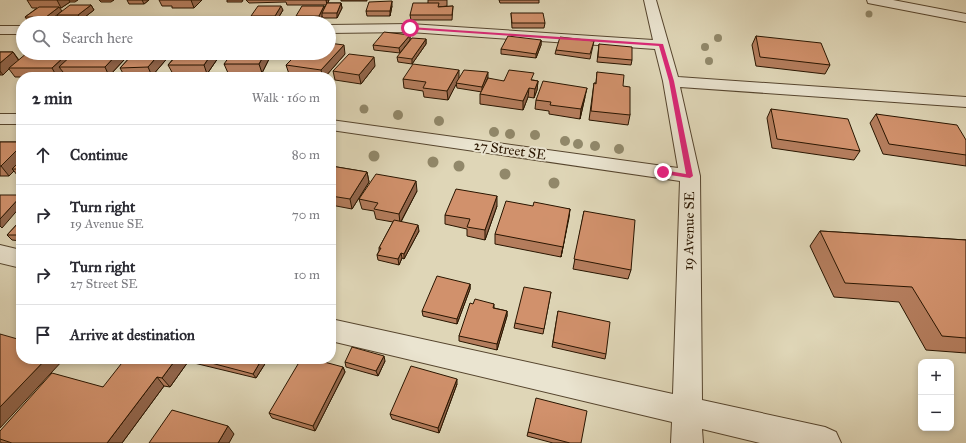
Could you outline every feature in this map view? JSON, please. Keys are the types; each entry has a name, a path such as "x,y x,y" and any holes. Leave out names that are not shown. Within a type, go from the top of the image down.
{"street":[{"name":"19 Avenue SE","path":"650,0 671,81 690,176 687,443"},
{"path":"872,0 966,18"},
{"path":"938,0 966,5"},
{"path":"336,29 410,28 661,45"},
{"path":"0,30 16,30"},
{"path":"671,81 966,102"},
{"path":"0,118 16,119"},
{"name":"27 Street SE","path":"336,125 690,176"},
{"path":"0,254 16,258"},
{"path":"336,331 825,443"}],"building":[{"path":"392,1 390,11 366,11 369,2"},
{"path":"327,3 341,3 337,13 322,13"},
{"path":"413,3 439,3 438,7 453,6 452,15 410,15"},
{"path":"70,5 91,5 78,15 57,15"},
{"path":"258,6 281,6 275,16 251,16"},
{"path":"302,6 324,6 319,16 296,16"},
{"path":"39,7 59,7 47,16 26,16"},
{"path":"511,13 543,13 545,23 512,23"},
{"path":"384,32 410,35 399,48 373,45"},
{"path":"508,36 541,40 536,54 501,49"},
{"path":"756,36 821,43 830,65 760,57"},
{"path":"560,37 594,41 590,54 556,50"},
{"path":"412,38 426,39 412,59 397,57"},
{"path":"336,44 344,45 336,54"},
{"path":"599,44 632,47 632,60 598,57"},
{"path":"0,52 13,52 0,63"},
{"path":"349,54 374,57 359,75 333,71"},
{"path":"19,60 61,60 52,68 9,68"},
{"path":"66,60 112,60 105,67 59,67"},
{"path":"127,60 154,60 148,67 120,68"},
{"path":"173,60 207,60 204,65 168,65"},
{"path":"227,60 261,60 259,64 224,64"},
{"path":"291,60 330,60 321,70 286,65"},
{"path":"413,64 459,70 447,91 423,88 426,82 403,79"},
{"path":"464,70 488,72 482,87 456,83"},
{"path":"509,70 534,73 531,80 538,81 535,89 529,88 523,101 480,94 488,78 504,81"},
{"path":"597,72 624,75 623,86 630,87 630,115 591,111 594,83 596,84"},
{"path":"543,81 587,88 581,109 550,105 551,102 536,100"},
{"path":"771,109 848,119 860,151 777,139"},
{"path":"876,114 957,125 966,140 966,155 889,144"},
{"path":"0,142 16,142 16,151 0,166"},
{"path":"336,167 367,172 350,199 336,197"},
{"path":"376,174 416,181 399,214 374,209 378,203 359,199"},
{"path":"456,189 497,196 485,230 467,227 470,219 445,215"},
{"path":"0,195 16,195 16,201 0,219"},
{"path":"506,201 533,206 534,202 570,209 563,247 495,234"},
{"path":"584,211 635,220 631,270 574,259"},
{"path":"394,220 418,225 404,254 401,253 398,259 377,255 381,248 379,248"},
{"path":"16,225 16,235 7,235"},
{"path":"820,231 966,240 966,338 942,336 912,287 845,283"},
{"path":"437,276 470,284 457,319 422,311"},
{"path":"524,287 551,292 544,329 515,323"},
{"path":"475,299 494,304 493,308 507,311 497,344 459,336 470,303 473,304"},
{"path":"558,311 610,322 606,354 553,342"},
{"path":"0,334 16,339 16,364 41,364 0,407"},
{"path":"352,347 384,356 376,371 345,362"},
{"path":"121,364 172,364 162,378 157,377 107,443 12,443 0,439 0,431 52,373 103,387"},
{"path":"215,364 259,364 253,374"},
{"path":"298,364 332,364 343,367 313,426 269,413"},
{"path":"411,366 457,379 438,428 390,414"},
{"path":"536,398 587,411 581,443 570,443 528,432"},
{"path":"172,410 228,426 218,443 149,443"}],"route":[{"path":"410,28 661,45 671,81 690,176 663,172"}]}
